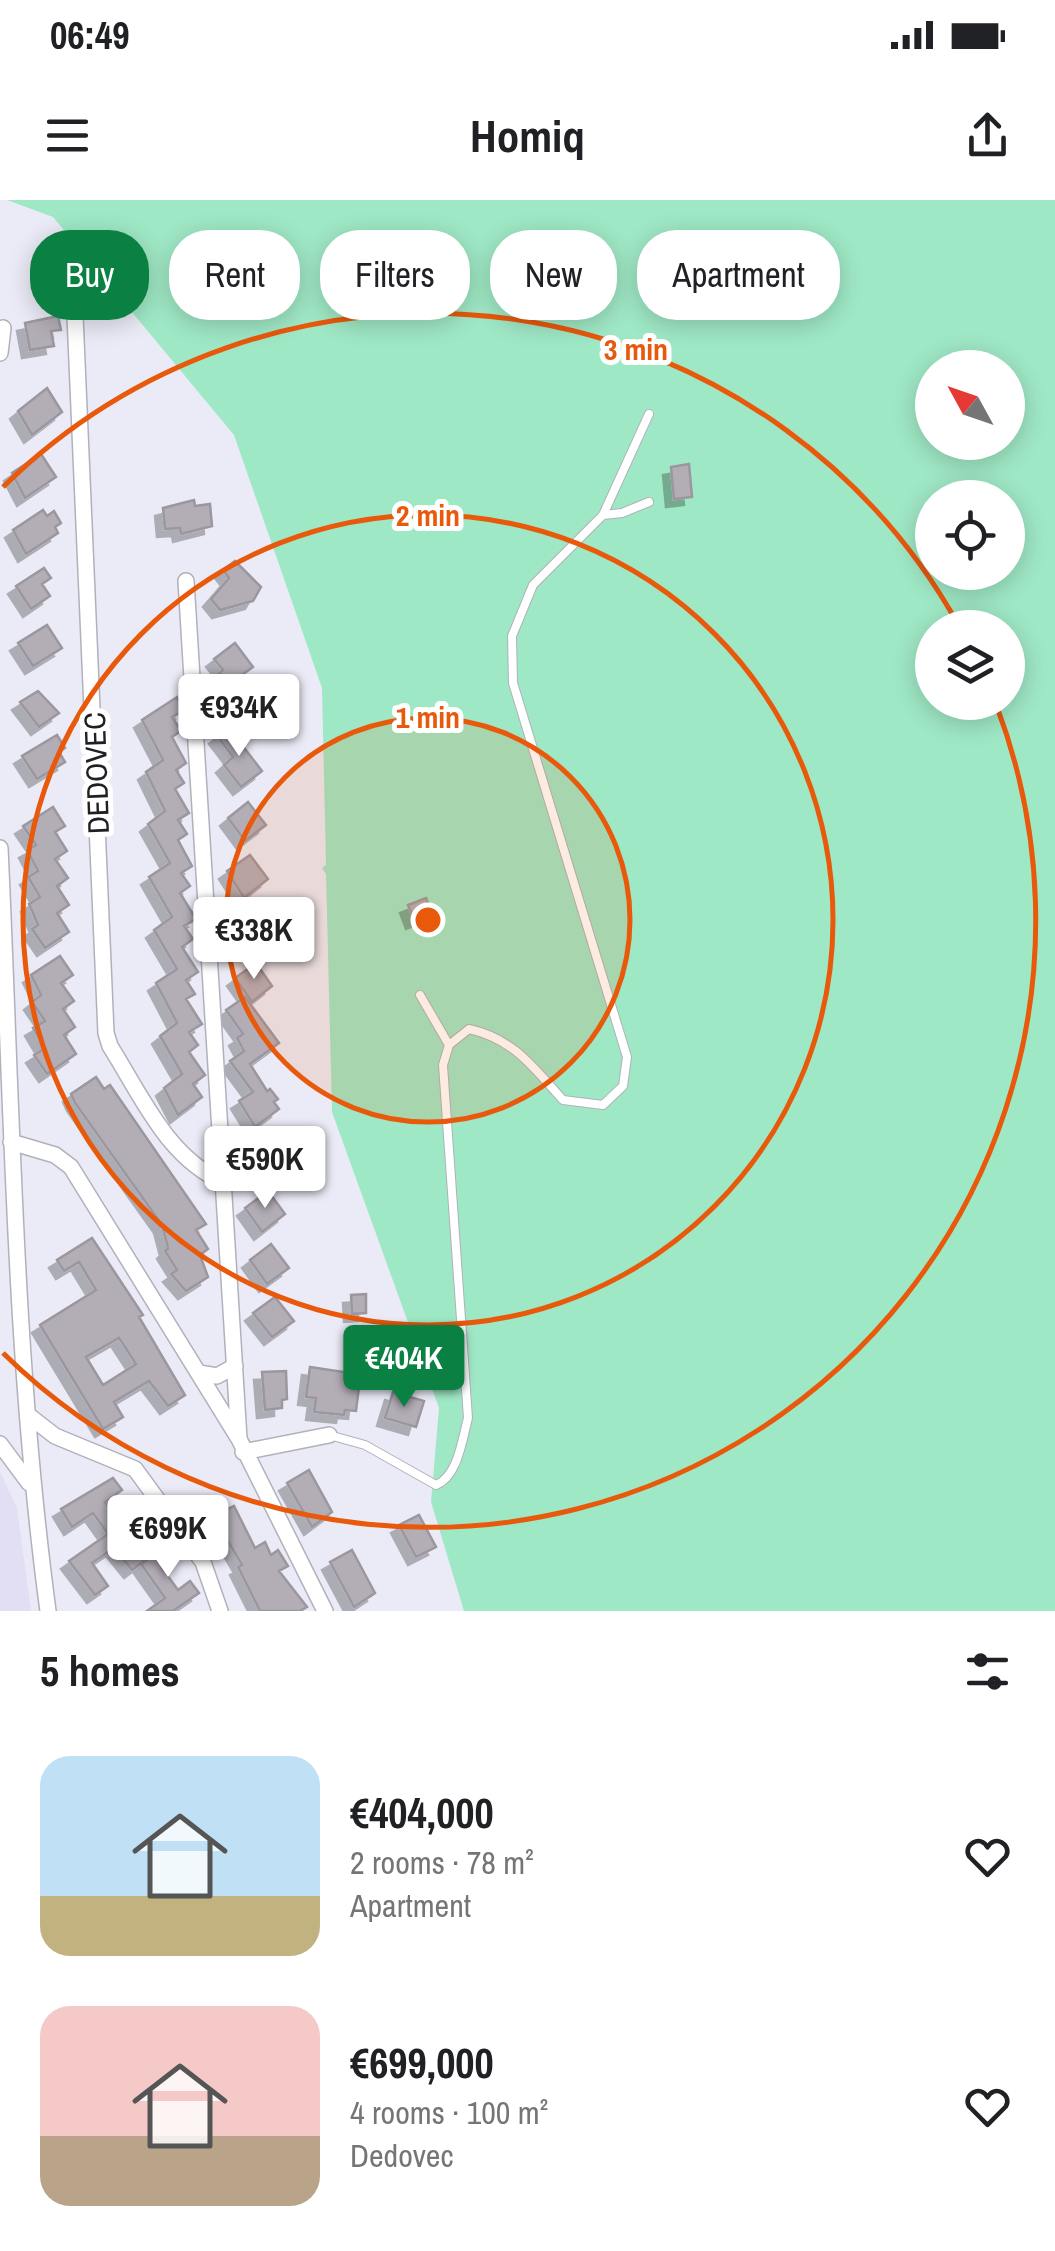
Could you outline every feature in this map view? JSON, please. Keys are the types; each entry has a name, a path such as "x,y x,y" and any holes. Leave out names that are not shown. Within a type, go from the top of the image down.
{"street":[{"name":"DEDOVEC","path":"75,320 106,1033 110,1046 170,1140 194,1165 226,1182"},
{"path":"0,353 3,328"},
{"path":"186,581 241,1446"},
{"path":"0,848 31,1487 48,1611"},
{"path":"0,1093 11,1107"},
{"path":"12,1142 56,1154 70,1167 241,1446 319,1592 325,1611"},
{"path":"198,1373 217,1376 235,1366"},
{"path":"28,1416 55,1436 135,1469 203,1562 220,1611"},
{"path":"241,1446 329,1435"},
{"path":"0,1444 31,1487"}],"lane":[{"path":"329,1435 364,1445 436,1485 450,1474 458,1458 468,1418 442,1066 448,1045 468,1029 493,1034 522,1052 563,1100 603,1106 623,1086 627,1057 512,683 512,636 532,585 603,515 649,414"},
{"path":"603,515 648,502"},
{"path":"420,995 448,1045"}],"shaded area":[{"path":"0,1472 17,1508 31,1611 0,1611"}],"green space":[{"path":"7,200 1055,200 1055,1611 464,1611 431,1502 439,1408 332,1112 326,874 322,868 326,865 322,688 234,435 139,320 149,320 149,230 64,230 53,217"}],"building":[{"path":"59,320 61,330 51,331 54,346 30,350 25,323"},
{"path":"47,388 62,412 32,435 18,411"},
{"path":"41,454 56,477 25,498 12,473"},
{"path":"689,464 692,497 674,499 671,467"},
{"path":"194,500 195,506 210,504 212,526 181,534 180,528 165,529 163,508"},
{"path":"43,510 47,516 54,511 61,523 55,527 58,533 26,554 13,530"},
{"path":"235,561 261,587 253,601 220,610 211,599 229,578 223,570"},
{"path":"44,568 51,578 42,584 50,596 31,609 16,586"},
{"path":"47,625 62,648 33,666 18,643"},
{"path":"235,643 253,667 232,682 258,716 237,732 220,710 227,704 209,681 223,670 214,659"},
{"path":"38,691 59,713 39,727 20,702"},
{"path":"177,697 183,711 172,717 181,731 172,737 186,763 176,770 184,783 175,789 189,813 178,820 187,834 178,840 192,866 181,873 190,886 180,893 196,919 184,926 193,939 182,947 198,972 186,980 195,994 186,999 202,1024 189,1032 198,1045 189,1052 205,1075 193,1084 202,1097 178,1115 164,1088 182,1074 160,1036 177,1023 156,983 177,969 154,930 172,917 149,877 170,863 148,824 165,811 146,772 163,760 142,720"},
{"path":"228,727 262,771 241,787 224,765 233,757 217,736"},
{"path":"57,735 65,748 59,752 65,762 37,779 22,756"},
{"path":"248,802 266,825 245,841 228,818"},
{"path":"53,807 65,826 55,832 67,851 55,859 68,878 57,886 69,905 57,913 69,932 45,948 32,929 38,925 29,904 40,897 28,877 38,871 27,850 36,845 23,826"},
{"path":"250,855 268,879 244,898 227,871"},
{"path":"426,898 432,914 414,921 408,905"},
{"path":"253,909 271,934 249,950 231,926"},
{"path":"60,956 73,975 61,983 74,1001 63,1009 75,1027 64,1035 76,1054 47,1074 34,1055 45,1048 33,1028 45,1021 32,1002 41,995 31,975"},
{"path":"256,963 272,986 252,1002 235,978"},
{"path":"245,997 279,1043 250,1064 267,1091 270,1089 278,1099 274,1102 279,1109 255,1127 239,1101 253,1092 230,1061 244,1051 237,1038 243,1034 226,1010"},
{"path":"96,1077 104,1089 110,1085 206,1224 196,1230 208,1249 200,1255 208,1277 186,1291 171,1274 177,1270 165,1251 168,1248 162,1225 71,1094"},
{"path":"269,1136 285,1160 261,1176 248,1151"},
{"path":"268,1191 285,1214 262,1232 245,1208"},
{"path":"92,1238 143,1315 139,1317 185,1395 168,1406 149,1381 114,1402 123,1417 103,1429 40,1325 96,1290 79,1262 64,1271 57,1260","holes":["119,1338 136,1364 103,1385 86,1357"]},
{"path":"271,1244 289,1268 267,1284 250,1260"},
{"path":"366,1294 366,1313 352,1314 351,1295"},
{"path":"275,1297 294,1321 272,1337 253,1313"},
{"path":"310,1367 350,1373 349,1377 360,1379 356,1411 345,1410 344,1415 314,1412 316,1398 306,1397"},
{"path":"286,1371 287,1399 282,1400 282,1408 265,1410 262,1372"},
{"path":"393,1392 424,1401 416,1427 385,1418"},
{"path":"309,1470 332,1512 312,1527 287,1483"},
{"path":"113,1478 122,1490 105,1502 121,1525 135,1515 144,1528 128,1538 144,1561 132,1570 114,1548 92,1563 108,1586 95,1595 69,1561 108,1534 93,1513 72,1527 61,1509"},
{"path":"234,1506 255,1548 265,1542 271,1555 278,1550 288,1566 279,1571 307,1607 300,1611 260,1611 238,1567 242,1565 213,1516"},
{"path":"419,1515 436,1547 416,1557 399,1525"},
{"path":"174,1541 183,1553 162,1568 178,1590 190,1581 199,1593 173,1611 147,1611 165,1598 141,1564"},
{"path":"352,1550 375,1593 354,1607 330,1562"}]}
